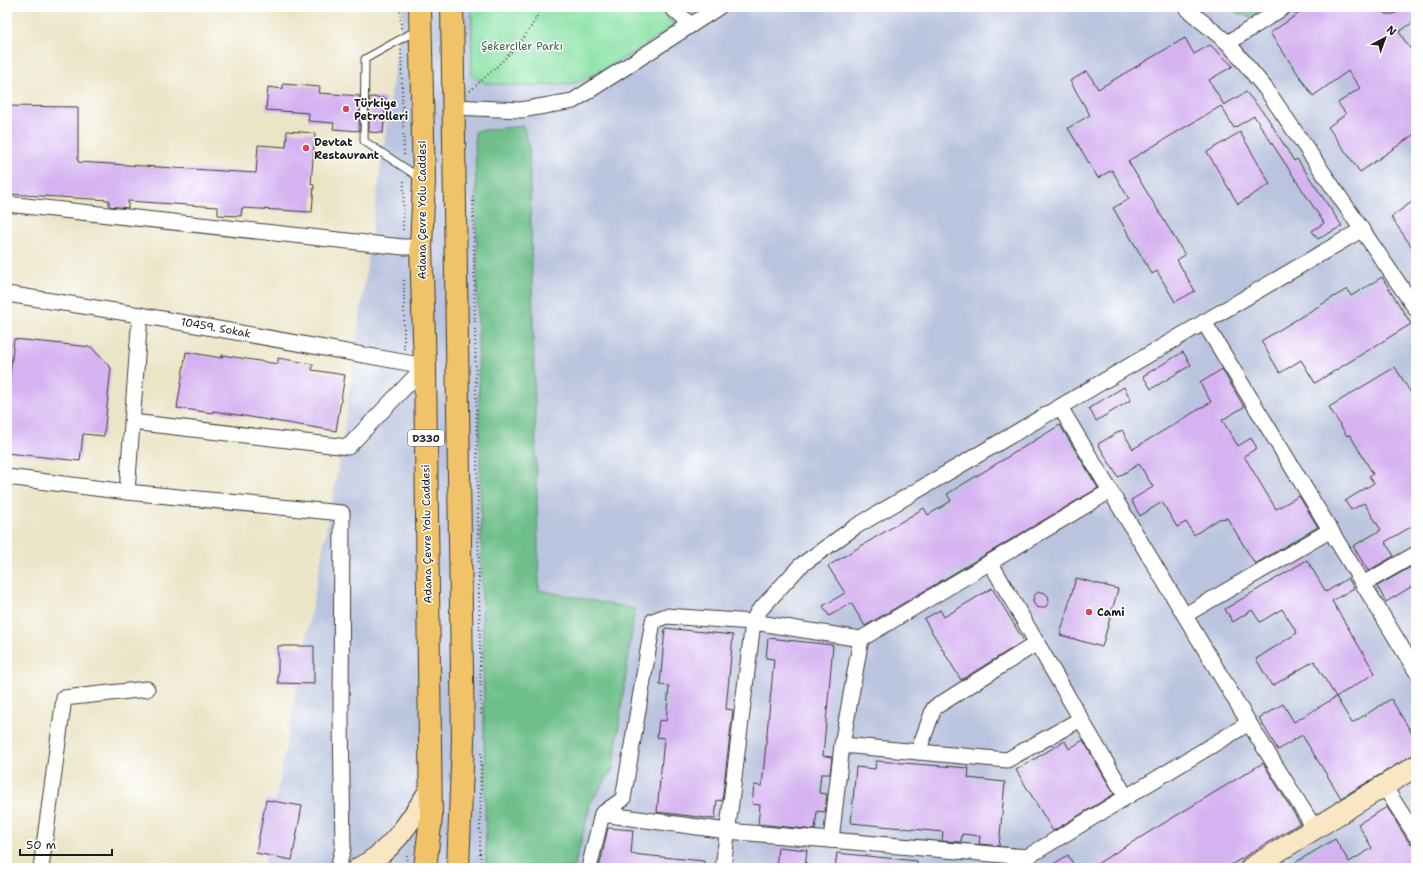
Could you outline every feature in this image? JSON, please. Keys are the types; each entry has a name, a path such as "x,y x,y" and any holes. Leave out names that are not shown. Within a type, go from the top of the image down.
{"highway":[{"name":"Adana Çevre Yolu Caddesi","path":"420,7 419,29 424,180 421,247 425,366 431,817 425,868"},
{"name":"D330","path":"452,7 463,741 461,862"}],"street":[{"path":"671,7 691,25"},
{"path":"453,107 521,110 573,101 719,7"},
{"path":"1228,43 1284,7"},
{"path":"1186,8 1228,43 1266,89 1416,309"},
{"path":"7,204 396,246 421,247"},
{"path":"723,868 753,622 757,612 800,566 855,527 1361,230"},
{"name":"10459. Sokak","path":"7,294 140,315 425,366"},
{"path":"127,492 140,315"},
{"path":"1204,322 1416,671"},
{"path":"132,422 348,447 425,366"},
{"path":"1060,406 1249,723 1315,829"},
{"path":"7,477 127,492 342,513 341,717 343,848 338,868"},
{"path":"589,868 602,814 623,799 653,621 666,616 753,622 860,640 1110,491"},
{"path":"1185,615 1331,530"},
{"path":"1363,584 1416,554"},
{"path":"990,562 1126,797"},
{"path":"831,840 842,745 860,640"},
{"path":"918,752 934,708 1037,643"},
{"path":"41,868 64,698 147,689"},
{"path":"842,745 1007,760 1081,719"},
{"path":"602,814 727,830 831,840 1028,863 1126,797 1249,723"},
{"path":"1251,868 1416,766"},
{"path":"1384,786 1416,836"},
{"path":"359,868 370,863 393,843 430,790"}],"lane":[{"path":"419,29 365,59 364,141 424,180"}],"path":[{"path":"453,107 494,69 529,30 541,7"}],"shaded area":[{"path":"403,7 1416,7 1416,868 263,868 341,452"}],"green space":[{"name":"Şekerciler Parkı","path":"472,7 655,7 675,25 644,46 599,72 575,83 526,86 486,83 472,76"},
{"path":"1229,7 1268,7 1251,17 1238,14"},
{"path":"523,126 529,145 539,590 635,609 613,769 591,802 574,868 486,868 475,131"}],"building":[{"path":"1308,7 1381,7 1386,14 1394,14 1405,7 1414,7 1416,10 1416,20 1399,32 1416,57 1416,133 1360,172 1328,127 1346,114 1338,103 1360,88 1348,71 1313,96 1270,33"},
{"path":"1185,38 1194,54 1210,45 1233,66 1209,80 1224,105 1246,92 1267,117 1294,161 1297,159 1342,226 1318,239 1312,231 1324,223 1254,116 1234,128 1221,106 1128,161 1185,255 1177,260 1195,291 1175,302 1157,271 1152,274 1113,208 1129,199 1112,170 1098,178 1068,128 1090,115 1070,81 1087,71 1098,89"},
{"path":"283,84 320,87 319,93 360,96 359,131 333,129 334,123 308,121 309,113 266,110 268,87 283,89"},
{"path":"370,97 386,98 383,133 369,132"},
{"path":"7,106 78,107 78,162 256,173 258,145 286,147 287,131 315,133 311,184 314,185 312,212 242,208 241,216 218,215 218,207 128,201 128,208 109,206 109,200 7,194"},
{"path":"1240,132 1270,184 1238,204 1207,152"},
{"path":"1416,199 1416,253 1391,217"},
{"path":"1382,277 1411,324 1315,383 1301,360 1280,373 1261,341 1347,289 1351,296"},
{"path":"14,339 91,347 111,368 104,436 83,434 80,461 7,453 7,404"},
{"path":"186,352 222,358 222,355 278,364 278,358 313,364 312,370 345,375 336,431 213,411 213,413 177,408"},
{"path":"1183,352 1191,365 1151,389 1143,376"},
{"path":"1395,367 1416,401 1416,524 1385,542 1394,556 1368,571 1353,546 1381,530 1364,503 1351,510 1345,501 1374,483 1369,476 1373,474 1350,435 1347,436 1329,407"},
{"path":"1222,369 1244,407 1222,420 1238,446 1251,438 1257,448 1244,456 1276,509 1299,496 1318,527 1255,564 1227,518 1219,519 1194,535 1186,522 1177,527 1162,502 1140,516 1131,500 1153,487 1139,464 1118,477 1098,444 1122,430 1133,449 1211,402 1200,383"},
{"path":"1124,387 1131,400 1096,421 1089,408"},
{"path":"1060,425 1098,488 865,626 851,603 829,616 823,606 845,593 828,566 924,508 928,515 951,501 947,494"},
{"path":"1307,560 1326,592 1348,578 1354,588 1332,601 1375,673 1336,697 1314,661 1272,686 1256,659 1297,633 1282,609 1260,622 1252,610 1233,622 1225,609"},
{"path":"1416,564 1416,584 1386,602 1377,586"},
{"name":"Cami","path":"1076,578 1118,589 1102,647 1060,635"},
{"path":"992,588 1024,641 961,680 924,619 940,610 944,617"},
{"path":"1038,592 1044,592 1049,597 1047,606 1044,608 1038,608 1033,603 1033,597"},
{"path":"665,628 733,635 726,709 733,710 722,801 717,800 715,819 657,812 664,738 657,737 659,720 666,721 669,686 660,685"},
{"path":"768,638 833,645 823,756 832,757 830,774 821,774 819,793 827,794 825,812 817,811 815,830 758,824 760,805 752,804 754,785 762,786 774,659 766,658"},
{"path":"278,646 314,646 314,684 278,683"},
{"path":"1336,697 1352,723 1391,699 1416,740 1416,753 1341,798 1302,735 1278,750 1259,718 1283,704 1294,722"},
{"path":"1083,740 1114,794 1053,831 1016,770 1065,741 1069,749"},
{"path":"876,761 969,768 968,778 1005,782 999,846 979,844 980,836 962,834 961,842 942,841 943,832 851,823 856,767 875,769"},
{"path":"1263,763 1300,823 1226,868 1090,868"},
{"path":"266,800 302,806 292,860 256,853"},
{"path":"1387,807 1408,841 1416,847 1416,868 1286,868 1335,839 1349,862 1372,848 1358,824"},
{"path":"608,828 633,830 631,854 704,861 703,868 599,868"},
{"path":"778,847 807,850 805,868 776,868"},
{"path":"837,853 917,861 917,868 835,868"},
{"path":"1068,855 1075,868 1047,868"}],"place":[{"name":"Türkiye Petrolleri","path":"346,109"},
{"name":"Devtat Restaurant","path":"306,148"},
{"name":"Cami","path":"1089,612"}]}
